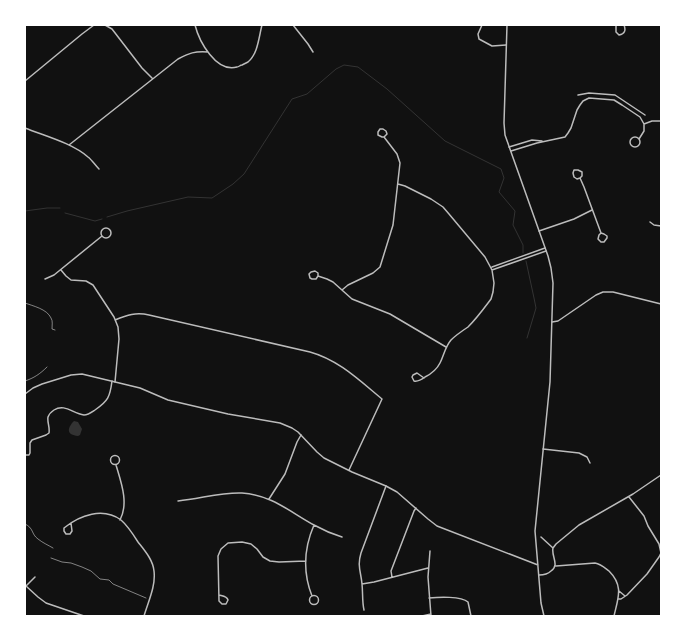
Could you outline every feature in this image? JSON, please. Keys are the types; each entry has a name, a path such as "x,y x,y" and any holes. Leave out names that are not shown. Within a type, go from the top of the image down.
{"street":[{"path":"25,81 94,25"},
{"path":"105,25 112,29 142,68 152,78"},
{"path":"195,25 198,36 216,62 230,68 237,67 248,62 254,55 262,25"},
{"path":"293,25 313,52"},
{"path":"482,25 478,34 479,39 492,46 507,45"},
{"path":"507,25 504,123 505,135 546,251 551,268 553,283 550,374 535,531 541,603 544,616"},
{"path":"617,25 616,32 619,35 624,33 624,25"},
{"path":"69,145 178,59 188,53 200,51 208,52"},
{"path":"578,95 589,93 616,95 645,115"},
{"path":"586,94 586,100"},
{"path":"614,100 616,95"},
{"path":"511,152 565,136 571,127 576,110 583,101 589,98 614,100 640,117 644,124 644,131 637,147 631,146 630,143 632,139 635,138 639,140"},
{"path":"631,111 634,107"},
{"path":"644,124 652,121 661,121"},
{"path":"25,128 69,145 89,157 98,169"},
{"path":"342,290 348,285 374,273 380,267 392,228 400,166 395,151 384,137 382,138 378,135 380,129 386,130 384,137"},
{"path":"509,147 532,140 543,142"},
{"path":"580,178 577,179 574,177 574,170 582,172 582,176 580,178 592,210 601,233 607,236 604,242 601,242 598,239 601,233"},
{"path":"398,184 431,199 443,207 482,253 492,269 494,288 491,299 468,327 453,338 446,347 438,366 431,374 424,378 417,382 413,380 412,377 417,373 424,378"},
{"path":"539,231 574,219 592,210"},
{"path":"650,222 654,225 661,226"},
{"path":"44,279 54,275 102,236 101,233 103,229 107,228 110,233 109,237 106,238 102,236"},
{"path":"492,269 545,248"},
{"path":"492,269 546,251"},
{"path":"60,270 70,280 86,281 93,285 115,320 118,327 119,339 115,382"},
{"path":"318,276 316,279 312,279 310,278 309,274 315,271 318,273 318,276 333,282 352,299 390,314 446,347"},
{"path":"552,322 558,320 603,292 610,291 621,293 661,304"},
{"path":"115,320 130,314 145,314 315,354 340,366 382,399 349,470"},
{"path":"25,394 38,385 75,374 85,374 144,389 168,400 228,414 280,423 292,428 301,435 322,456 400,494 430,522 440,528 538,566"},
{"path":"25,455 29,455 30,453 30,443 32,440 49,433 50,428 48,418 50,413 54,410 62,408 82,414 91,412 107,400 112,381"},
{"path":"269,499 285,474 301,435"},
{"path":"543,449 579,453 587,457 590,463"},
{"path":"116,465 119,463 119,459 113,456 110,459 111,462 116,465 122,484 124,499 123,512 120,520"},
{"path":"552,548 575,528 629,497 661,475"},
{"path":"364,610 359,567 360,557 386,486"},
{"path":"178,501 230,493 248,494 269,499 314,525 342,537"},
{"path":"618,599 625,596 649,572 661,553 659,544 644,516 629,497"},
{"path":"392,577 391,571 416,508"},
{"path":"71,523 71,532 68,534 65,533 64,528 71,523 89,514 108,514 120,520 129,529 152,562 154,570 154,578 144,616"},
{"path":"312,596 316,596 318,599 318,602 315,604 312,604 309,599 312,596 307,579 306,561 308,540 314,525"},
{"path":"541,537 552,548 556,566"},
{"path":"219,595 227,597 228,600 226,604 220,603 219,601 218,556 221,549 228,543 242,542 251,544 270,562 306,561"},
{"path":"422,616 431,615 428,568 430,551"},
{"path":"539,575 550,572 556,566 592,563 598,564 613,576 616,581 619,591 614,616"},
{"path":"362,584 428,568"},
{"path":"35,577 26,587 38,597 46,603 84,616"},
{"path":"619,591 625,596"},
{"path":"429,598 461,598 466,601 469,606 470,616"}],"path":[{"path":"25,303 41,309 49,315 52,320 52,329 54,330"},
{"path":"25,381 40,374 47,367"},
{"path":"25,524 31,528 37,538 53,548"},
{"path":"51,558 62,562 76,564 91,571 100,579 109,580 113,584 149,599"}],"shaded area":[{"path":"74,421 78,422 82,429 80,435 78,436 71,434 69,431 70,426"}],"waterway":[{"path":"107,217 188,197 212,198 233,184 244,174 292,99 307,94 336,69 344,65 358,67 387,89 445,141 501,169 504,178 499,192 515,211 513,225 523,245 523,253"},
{"path":"25,211 60,208"},
{"path":"65,213 95,221 102,219"},
{"path":"526,261 536,308 527,338"}]}
